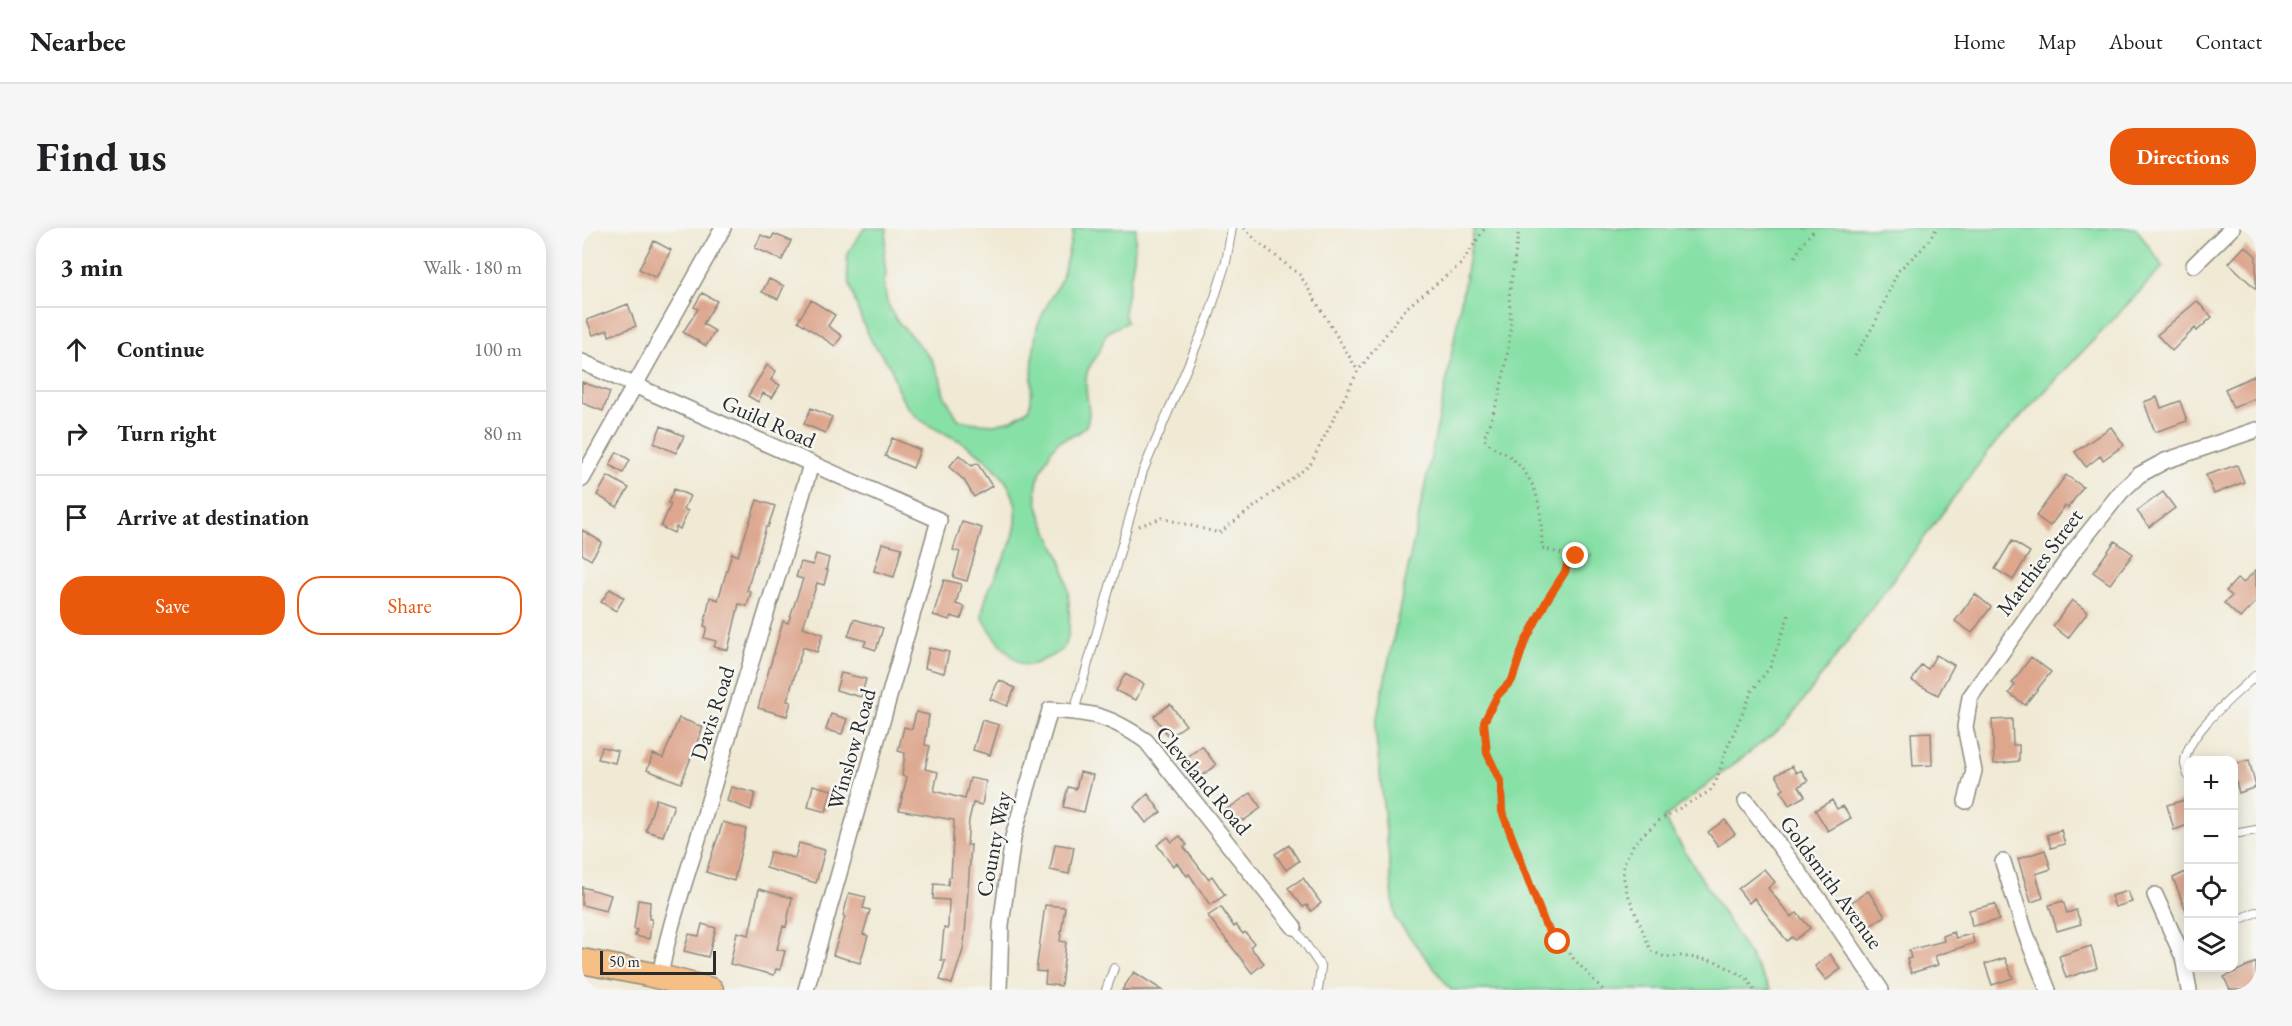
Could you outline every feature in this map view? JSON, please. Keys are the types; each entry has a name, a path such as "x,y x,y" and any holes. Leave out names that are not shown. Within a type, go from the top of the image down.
{"main road":[{"path":"589,966 660,977 711,990"}],"street":[{"path":"582,480 723,228"},
{"path":"2194,265 2232,228"},
{"name":"Guild Road","path":"582,362 939,520"},
{"name":"Matthies Street","path":"1966,801 1974,771 1965,728 1970,697 2073,552 2121,492 2139,475 2165,461 2256,430"},
{"name":"Davis Road","path":"660,977 671,924 780,573 811,464"},
{"name":"Winslow Road","path":"806,990 939,520"},
{"name":"Cleveland Road","path":"1050,710 1095,714 1119,722 1146,741 1294,927"},
{"name":"County Way","path":"999,990 1001,925 1013,837 1050,710"},
{"name":"Goldsmith Avenue","path":"1746,801 1824,906 1881,990"},
{"path":"2003,862 2025,932 2048,990"},
{"path":"2155,895 2184,944 2184,962"},
{"path":"2186,972 2189,990"}],"lane":[{"path":"1074,712 1143,471 1209,316 1226,262 1232,228"},
{"path":"2186,756 2191,742 2201,728 2256,675"},
{"path":"2238,833 2256,830"},
{"path":"2238,920 2256,912"},
{"path":"1294,927 1321,967 1318,990"},
{"path":"1106,990 1114,968"}],"path":[{"path":"1245,228 1258,243 1300,275 1358,371"},
{"path":"1126,530 1162,518 1219,533 1310,465 1358,371 1406,308 1461,264 1485,228"},
{"path":"1519,228 1509,297 1511,326 1506,364 1498,400 1484,438 1491,447 1513,458 1535,489 1541,506 1542,548 1570,556 1589,558"},
{"path":"1795,257 1804,240 1816,228"},
{"path":"1855,356 1875,323 1898,271 1923,248 1937,228"},
{"path":"1570,556 1565,572 1524,644 1512,680 1497,696 1484,722 1487,753 1501,783 1502,811 1545,924 1558,942 1603,990"},
{"path":"1754,990 1747,978 1715,961 1681,956 1665,957 1651,951 1627,892 1623,875 1625,861 1634,843 1661,819 1710,791 1716,782 1725,753 1752,690 1770,667 1790,612"}],"green space":[{"path":"865,228 887,228 884,283 887,302 895,318 932,360 940,377 944,395 958,419 966,422 994,424 1012,420 1028,410 1031,401 1037,327 1062,278 1074,228 1136,228 1134,258 1124,313 1127,322 1106,335 1086,376 1089,418 1085,427 1054,446 1037,484 1041,516 1065,573 1069,619 1069,630 1064,647 1038,663 1027,665 1016,660 997,640 982,617 990,587 1011,543 1015,528 1016,512 1013,496 998,472 983,457 960,441 921,420 903,400 891,368 868,334 848,274 848,255"},
{"path":"1474,228 2136,228 2163,267 1990,449 1785,725 1664,818 1771,990 1451,990 1395,918 1375,727 1447,379"}],"building":[{"path":"774,234 791,241 782,260 755,248 761,235 771,239"},
{"path":"654,241 671,250 656,278 639,269"},
{"path":"2245,246 2256,256 2256,289 2229,263"},
{"path":"769,279 784,286 778,299 762,292"},
{"path":"702,293 717,301 703,324 715,331 706,346 683,332 698,309 694,307"},
{"path":"811,300 835,315 828,326 842,336 835,346 798,321"},
{"path":"2197,301 2212,317 2197,331 2195,328 2172,351 2157,335"},
{"path":"628,304 636,326 609,336 608,330 593,335 587,320"},
{"path":"767,365 776,371 771,380 780,385 772,398 763,393 758,402 748,396"},
{"path":"2256,375 2256,398 2233,408 2225,389"},
{"path":"582,382 610,392 603,411 582,403"},
{"path":"2157,397 2161,408 2180,401 2187,421 2155,432 2144,402"},
{"path":"811,408 832,417 825,433 804,424"},
{"path":"661,426 684,436 676,453 654,443"},
{"path":"2111,427 2124,445 2103,460 2100,456 2086,467 2075,452"},
{"path":"892,438 920,450 913,468 885,456"},
{"path":"617,452 630,460 623,473 610,465"},
{"path":"959,455 972,466 977,463 992,486 974,497 964,480 949,467"},
{"path":"2237,465 2244,482 2214,494 2206,475"},
{"path":"2066,475 2083,487 2068,508 2065,506 2050,526 2036,516"},
{"path":"608,476 629,488 617,507 597,495"},
{"path":"674,489 690,496 684,509 688,511 680,529 676,527 674,533 661,527 671,504 668,503"},
{"path":"2163,492 2175,508 2149,527 2137,511"},
{"path":"757,500 775,506 754,565 747,591 751,592 747,606 739,604 728,650 714,647 716,641 704,638 710,597 718,600 732,553 738,556"},
{"path":"962,522 982,528 967,581 953,577 960,552 953,550"},
{"path":"582,530 602,542 591,560 582,554"},
{"path":"2012,541 2030,552 2013,580 1995,569"},
{"path":"2115,541 2133,554 2110,584 2093,572"},
{"path":"882,543 902,548 894,577 874,571"},
{"path":"816,554 829,558 826,570 828,570 824,585 817,583 803,627 823,634 817,652 803,647 787,701 791,702 787,716 758,708 783,621 788,623 803,579 796,577 801,562 813,565"},
{"path":"2256,570 2256,602 2240,618 2224,603 2232,596 2226,591 2238,578 2243,583"},
{"path":"944,580 961,584 956,604 965,607 961,619 951,616 950,620 933,615"},
{"path":"610,589 624,598 616,611 601,602"},
{"path":"1975,594 1991,607 1972,633 1955,621"},
{"path":"2072,600 2088,612 2068,638 2053,626"},
{"path":"854,619 883,628 876,650 864,646 866,641 848,636"},
{"path":"929,648 949,652 944,673 925,668"},
{"path":"1936,655 1954,665 1938,695 1912,681 1921,665 1928,669"},
{"path":"2031,657 2051,672 2025,705 2009,693 2015,685 2012,683"},
{"path":"841,673 866,679 861,697 836,690"},
{"path":"1125,674 1144,684 1136,700 1116,691"},
{"path":"999,680 1015,688 1007,706 990,699"},
{"path":"1170,704 1186,725 1169,737 1154,716"},
{"path":"916,712 929,715 925,745 930,746 925,769 938,772 934,791 965,799 970,778 986,781 982,805 973,803 969,820 967,845 971,845 965,935 963,950 952,984 940,980 945,961 941,960 944,928 948,929 949,900 933,899 934,884 948,885 949,877 951,877 954,820 899,810 907,777 902,776 905,753 898,751 904,727 912,729"},
{"path":"831,714 847,719 842,734 826,730"},
{"path":"679,718 703,727 681,783 647,770 653,754 663,758"},
{"path":"2012,719 2013,745 2019,745 2019,761 1994,764 1992,720"},
{"path":"982,720 999,725 990,755 973,750"},
{"path":"1931,732 1932,765 1913,766 1911,733"},
{"path":"1202,746 1216,765 1199,778 1185,759"},
{"path":"602,747 618,751 615,763 598,759"},
{"path":"2249,760 2256,787 2239,793 2238,789 2238,763"},
{"path":"1792,766 1796,773 1801,770 1808,781 1799,786 1805,796 1789,805 1776,775"},
{"path":"1080,772 1093,775 1084,812 1063,807 1068,787 1076,789"},
{"path":"813,785 832,790 826,812 808,807"},
{"path":"731,787 755,793 751,810 727,801"},
{"path":"1251,793 1261,808 1243,821 1241,819 1235,823 1226,810"},
{"path":"1148,794 1161,812 1146,823 1134,807"},
{"path":"656,799 674,805 663,836 646,831"},
{"path":"1832,800 1837,809 1843,806 1851,818 1828,831 1815,810"},
{"path":"2184,800 2184,826 2174,830 2167,805"},
{"path":"1725,820 1735,834 1718,846 1708,832"},
{"path":"723,822 746,829 734,881 706,872"},
{"path":"2061,830 2065,844 2051,848 2047,835"},
{"path":"1180,836 1187,845 1184,847 1208,879 1212,876 1225,895 1210,905 1189,874 1187,876 1177,863 1173,866 1157,845 1168,837 1172,842"},
{"path":"799,843 825,850 816,883 766,868 770,852 795,858"},
{"path":"1055,844 1074,847 1069,874 1050,870"},
{"path":"1289,845 1299,861 1286,870 1275,854"},
{"path":"2045,850 2051,869 2036,874 2043,898 2031,902 2018,859"},
{"path":"1764,869 1775,882 1768,888 1791,917 1797,913 1810,928 1795,940 1792,937 1787,941 1754,898 1749,903 1738,889"},
{"path":"2184,873 2184,905 2173,878"},
{"path":"1303,878 1321,903 1311,911 1307,905 1303,907 1288,888"},
{"path":"582,887 611,895 606,911 582,905"},
{"path":"759,889 792,898 786,927 783,926 777,949 785,951 780,970 776,969 774,975 730,964 737,932 749,935"},
{"path":"1868,891 1885,916 1867,928 1852,902"},
{"path":"2128,891 2132,902 2115,907 2111,896"},
{"path":"849,893 866,897 863,908 870,910 863,934 868,936 860,963 833,955 845,917 843,916"},
{"path":"638,900 650,902 649,919 652,919 649,939 635,936"},
{"path":"2063,901 2067,913 2076,910 2081,924 2057,931 2049,905"},
{"path":"1995,904 1999,920 1972,926 1969,910"},
{"path":"1045,905 1065,907 1060,941 1066,942 1061,986 1045,984 1046,972 1036,971"},
{"path":"1221,907 1234,927 1236,925 1243,934 1245,932 1254,943 1250,947 1264,963 1252,973 1208,916"},
{"path":"702,924 716,928 708,957 684,951 689,934 699,936"},
{"path":"1954,932 1956,938 1972,934 1974,943 1935,956 1938,965 1911,973 1907,959 1911,958 1909,950 1944,941 1943,936"},
{"path":"2091,946 2097,968 2066,978 2059,956"},
{"path":"1830,954 1841,969 1826,980 1815,966"},
{"path":"2005,958 2013,978 1992,985 1985,964"},
{"path":"2256,962 2256,990 2230,990 2224,977"},
{"path":"1134,972 1162,990 1122,990"}],"route":[{"path":"1558,942 1545,924 1502,811 1501,783 1487,753 1484,722 1497,696 1512,680 1524,644 1565,572 1570,556 1576,556"}]}
